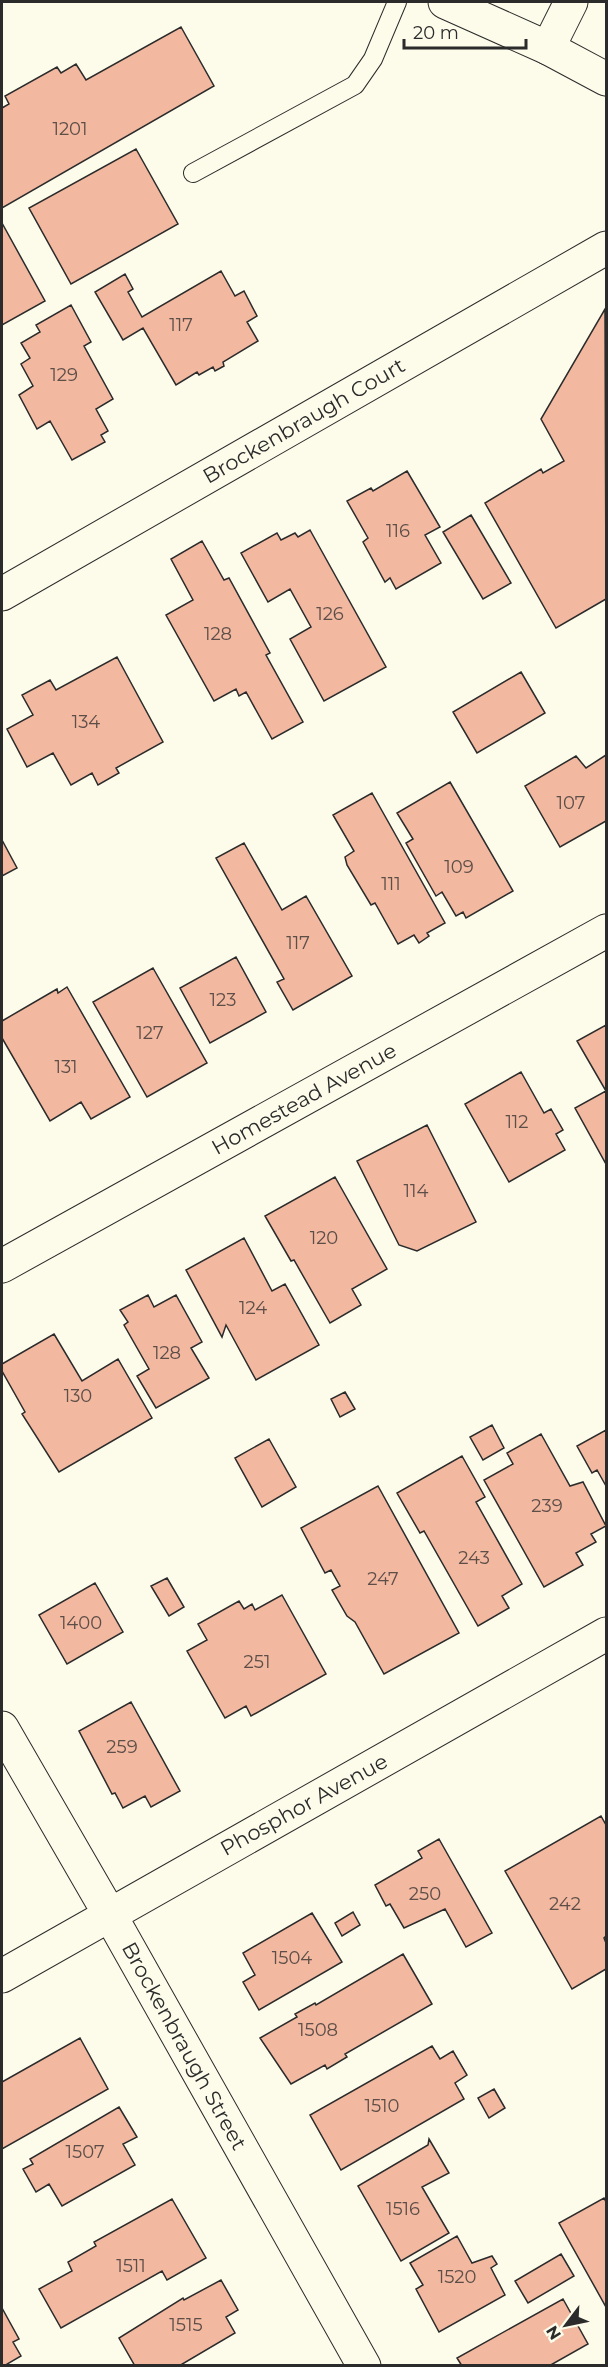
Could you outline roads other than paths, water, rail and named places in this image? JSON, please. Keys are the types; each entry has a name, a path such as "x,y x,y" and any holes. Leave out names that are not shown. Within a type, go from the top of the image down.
{"street":[{"path":"444,2 548,48 606,79"},
{"path":"548,48 571,2"},
{"name":"Brockenbraugh Court","path":"2,594 606,248"},
{"name":"Homestead Avenue","path":"2,1266 606,931"},
{"name":"Phosphor Avenue","path":"2,1976 606,1634"},
{"name":"Brockenbraugh Street","path":"2,1728 364,2366"}],"lane":[{"path":"193,173 356,85 373,59 397,2"}]}
